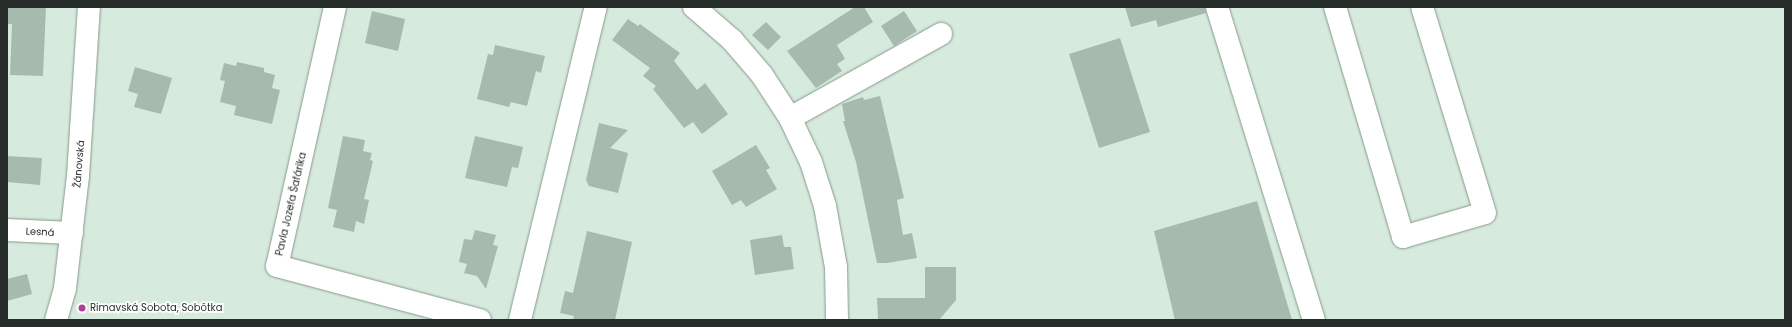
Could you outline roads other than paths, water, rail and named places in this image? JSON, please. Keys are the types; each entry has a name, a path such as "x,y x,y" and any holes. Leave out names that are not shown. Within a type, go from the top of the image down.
{"street":[{"name":"Žánovská","path":"56,320 65,288 72,234 84,100 88,7"},
{"name":"Pavla Jozefa Šafárika","path":"335,7 277,266 480,320"},
{"path":"520,320 596,7"},
{"path":"694,7 737,46 762,75 790,118 811,162 826,206 836,267 837,320"},
{"path":"1217,7 1314,320"},
{"path":"1335,7 1403,238 1485,213 1422,7"},
{"path":"790,118 941,34"},
{"name":"Lesná","path":"7,230 72,234"}],"place":[{"name":"Rimavská Sobota, Sobôtka","path":"82,308"}]}
